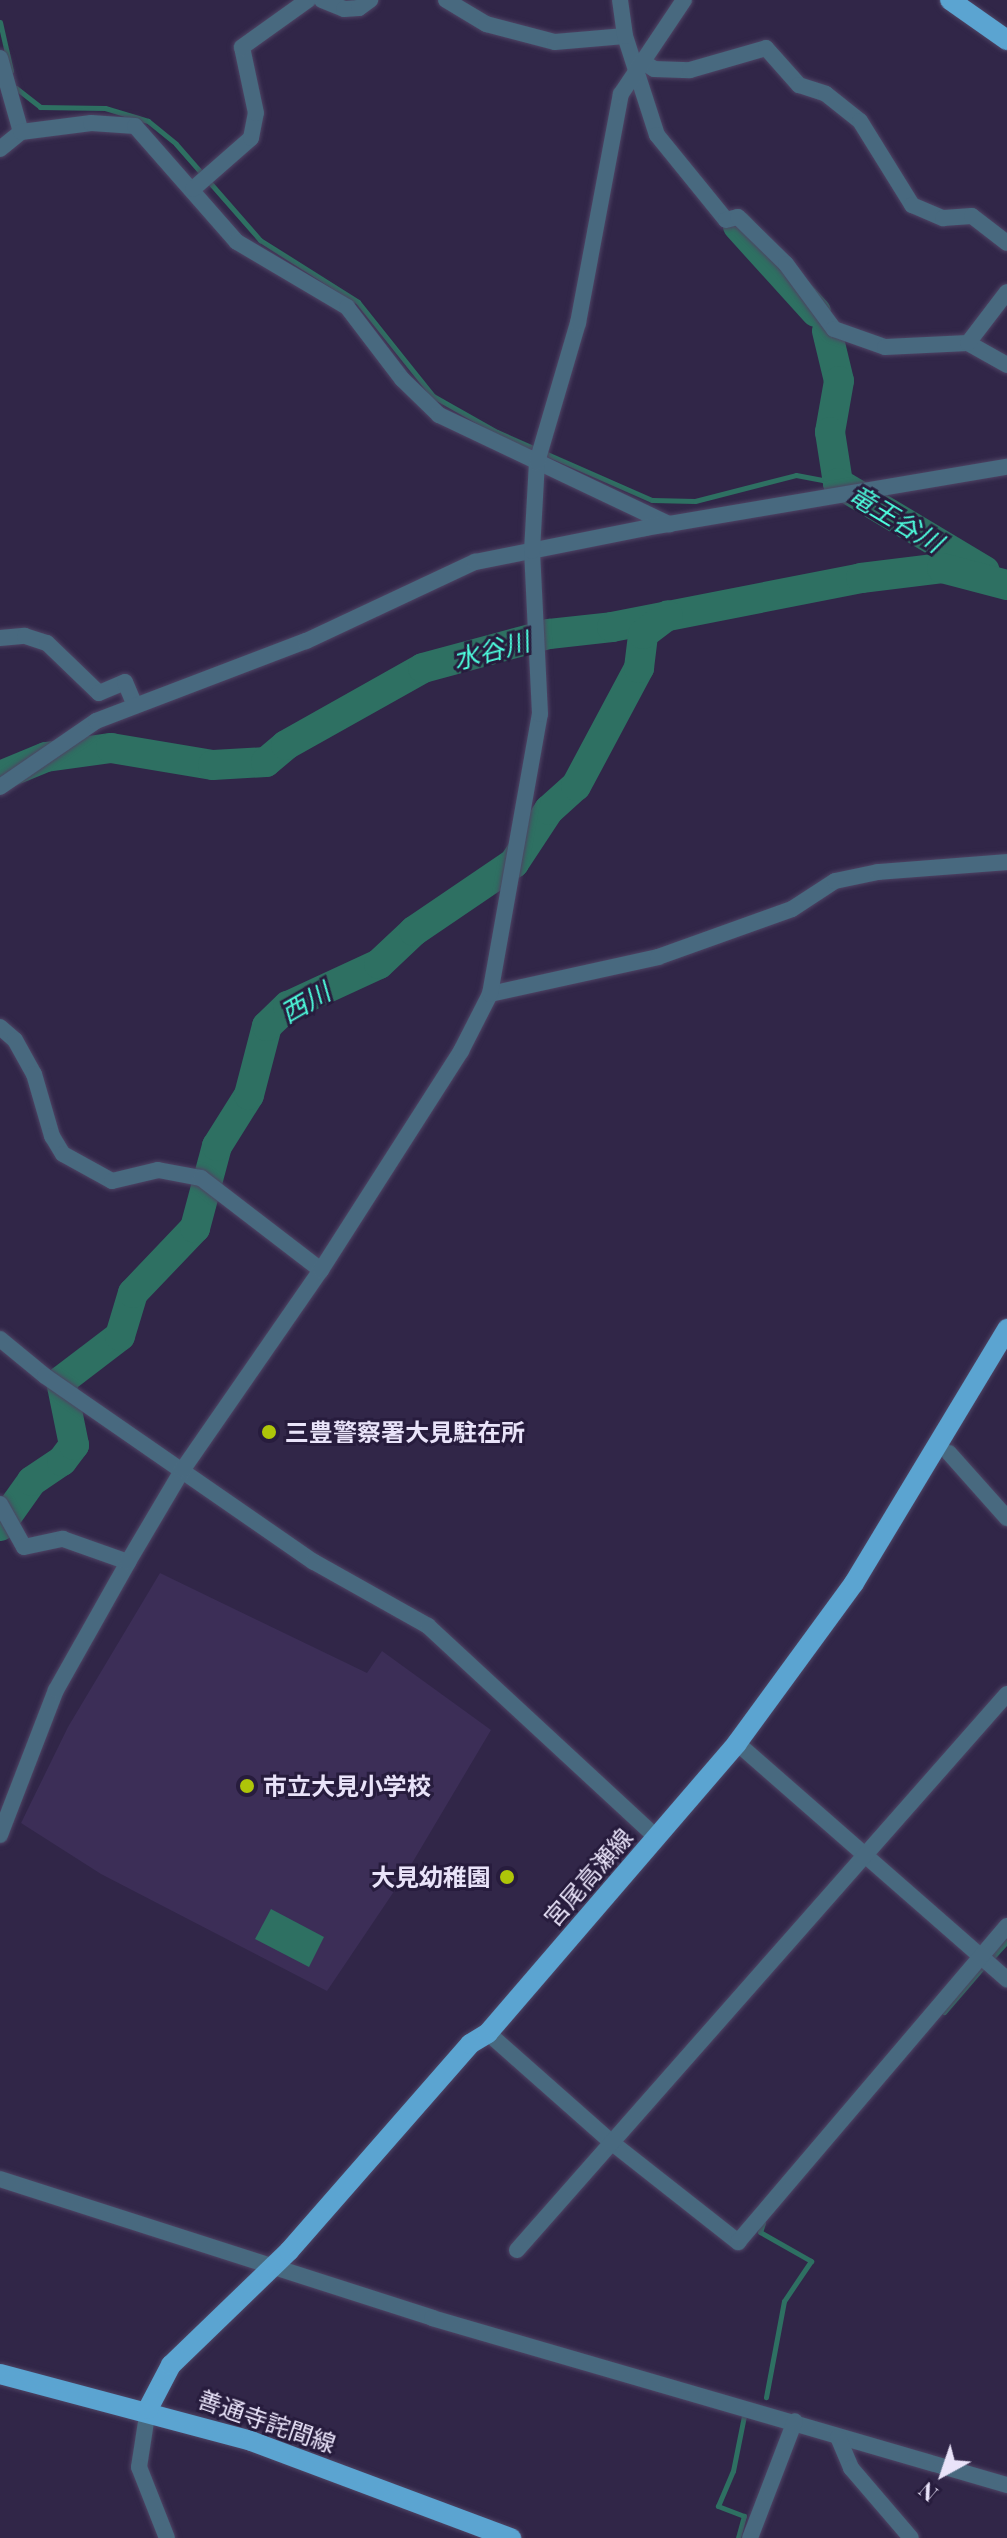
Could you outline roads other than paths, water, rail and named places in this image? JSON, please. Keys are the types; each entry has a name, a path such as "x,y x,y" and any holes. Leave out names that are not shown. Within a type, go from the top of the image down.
{"main road":[{"path":"950,0 1007,40"},
{"name":"宮尾高瀬線","path":"148,2409 171,2365 273,2266 470,2044 488,2033 737,1743 854,1583 1007,1329"},
{"name":"善通寺詫間線","path":"0,2374 148,2409 251,2441 511,2538"}],"street":[{"path":"201,183 251,138 256,113 242,47 308,0"},
{"path":"322,0 344,9 359,8 370,0"},
{"path":"446,0 486,24 555,42 625,36"},
{"path":"620,0 625,36 639,67 657,135 726,220 738,217 786,264 834,329 885,347 968,343 1007,365"},
{"path":"0,1835 56,1690 128,1562 183,1469 321,1270 461,1051 490,994 540,714 532,551 539,456 578,323 621,94 684,0"},
{"path":"639,67 690,70 766,48 799,85 826,94 860,121 912,205 943,218 972,216 1007,243"},
{"path":"0,58 21,132"},
{"path":"0,149 21,132 91,123 135,126 201,183 237,242 347,307 402,379 439,415 539,456 669,524"},
{"path":"968,343 1007,292"},
{"path":"0,787 96,721 306,641 475,562 669,524 1007,467"},
{"path":"0,638 25,636 47,643 99,693 125,682 135,705"},
{"path":"490,994 658,957 792,909 835,881 878,872 1007,862"},
{"path":"0,1027 15,1040 34,1074 52,1136 63,1154 112,1181 158,1170 201,1178 321,1270"},
{"path":"0,1339 45,1376 314,1562 428,1626 656,1837"},
{"path":"949,1453 1007,1518"},
{"path":"0,1504 24,1547 63,1539 128,1562"},
{"path":"517,2250 1007,1694"},
{"path":"737,1743 866,1853 979,1959 1007,1979"},
{"path":"488,2033 611,2142 738,2242 1007,1926"},
{"path":"0,2179 432,2318 1007,2485"},
{"path":"148,2409 139,2467 167,2538"},
{"path":"750,2538 795,2421"},
{"path":"838,2437 851,2468 911,2538"}],"waterway":[{"path":"0,22 11,71"},
{"path":"16,88 40,107 105,108 148,121 176,144 260,240 358,302 433,396 497,432 652,500 695,501 796,475 838,483"},
{"name":"竜王谷川","path":"738,226 816,312"},
{"name":"竜王谷川","path":"827,331 839,381 830,432 838,483 985,571"},
{"name":"水谷川","path":"0,776 46,757 111,748 213,765 266,762 286,745 423,668 549,634 612,627 861,578 942,568 1007,585"},
{"name":"西川","path":"0,1526 32,1481 62,1461 74,1445 61,1381 120,1336 133,1293 195,1228 217,1146 249,1095 267,1026 288,1006 379,964 414,931 514,863 549,810 576,786 639,668 643,634 668,615"},
{"path":"990,1960 1007,1941"},
{"path":"944,2012 981,1969"},
{"path":"763,2223 760,2232 811,2261 784,2301 766,2397"},
{"path":"738,2538 744,2516 718,2506 733,2471 744,2416"}],"place":[{"name":"三豊警察署大見駐在所","path":"269,1432"},
{"name":"市立大見小学校","path":"247,1786"},
{"name":"大見幼稚園","path":"507,1877"}]}
